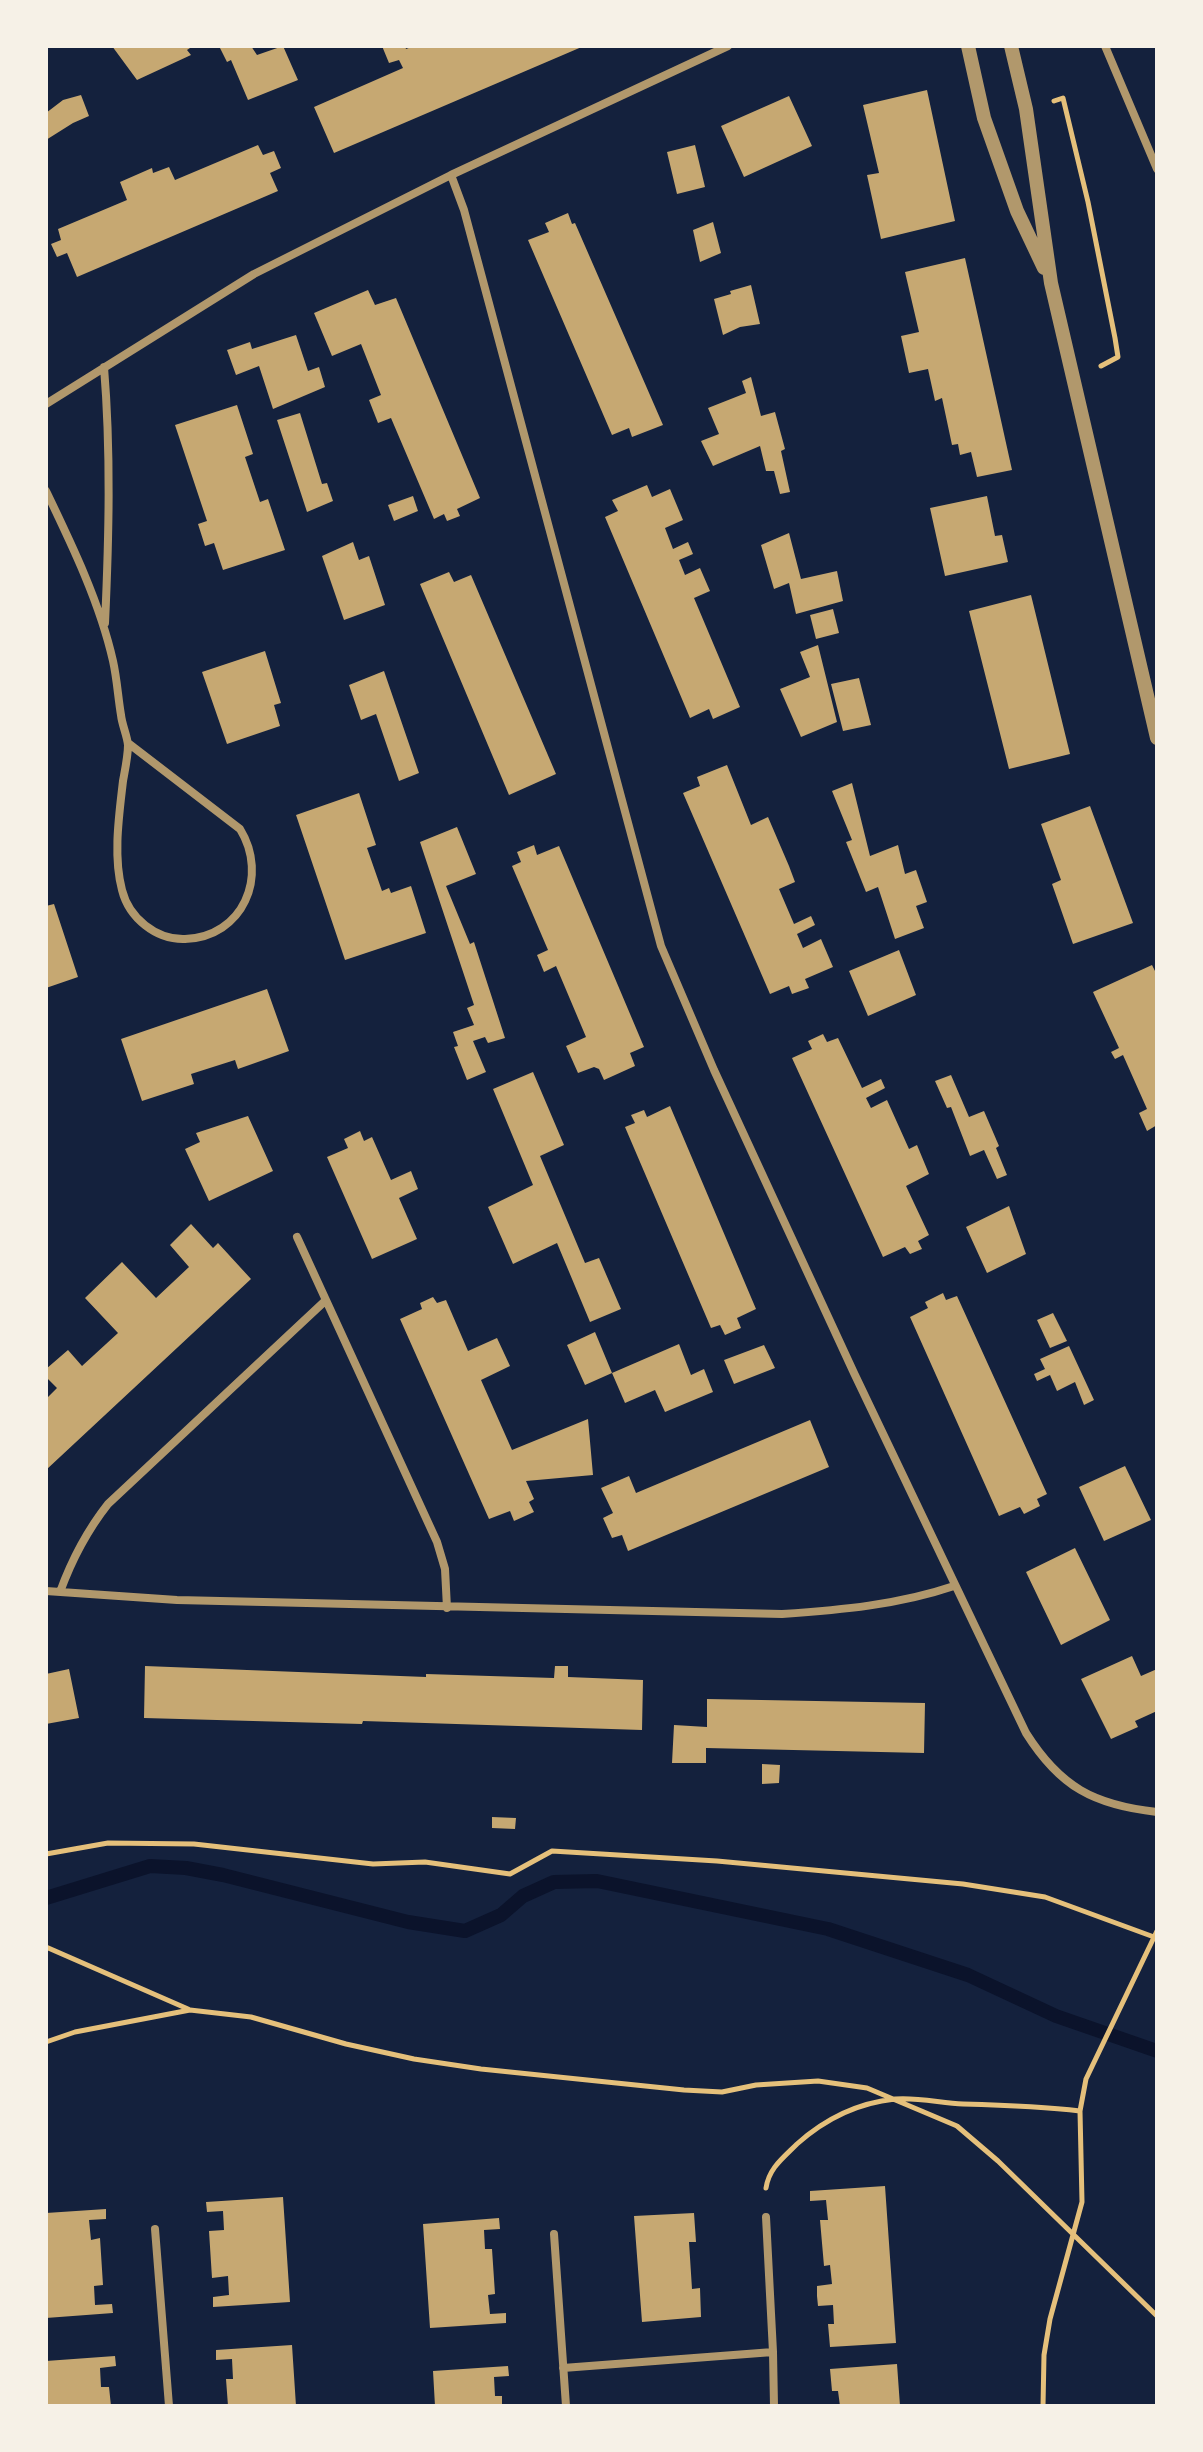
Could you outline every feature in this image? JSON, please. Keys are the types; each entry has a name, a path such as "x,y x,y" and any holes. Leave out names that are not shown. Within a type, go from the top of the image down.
{"street":[{"path":"46,404 254,274 451,175 728,46"},
{"path":"968,46 993,145 1017,211 1051,283"},
{"path":"1011,46 1026,109 1051,283 1157,738"},
{"path":"1105,46 1157,169"},
{"path":"451,175 509,376 661,946 734,1113 1012,1707 1041,1757 1067,1783 1096,1799 1157,1812"},
{"path":"104,367 110,534 104,628"},
{"path":"46,491 104,628 114,664 122,725 128,743 118,837 122,892 133,914 154,932 184,939 206,936 245,907 253,858 249,843 240,829 128,743"},
{"path":"297,1237 437,1542 445,1569 447,1608"},
{"path":"60,1592 74,1555 108,1504 325,1301"},
{"path":"46,1591 177,1600 782,1614 882,1604 954,1586"},
{"path":"766,2217 774,2406"},
{"path":"155,2229 169,2406"},
{"path":"554,2234 566,2406"},
{"path":"563,2368 773,2352"}],"path":[{"path":"1026,109 1063,98 1105,281 1118,357 1075,378"},
{"path":"46,1854 108,1843 194,1844 373,1864 425,1862 510,1874 552,1851 717,1861 963,1884 1045,1897 1156,1934 1092,2067 1080,2111 1082,2202 1050,2319 1044,2355 1043,2406"},
{"path":"46,1947 190,2010 251,2017 346,2044 414,2059 624,2085 722,2092 756,2085 818,2081 867,2088 897,2098 957,2126 998,2161 1157,2316"},
{"path":"46,2042 75,2032 190,2010"},
{"path":"766,2217 768,2179 776,2164 812,2131 845,2109 897,2098 959,2104 1017,2104 1080,2111"}],"building":[{"path":"112,46 193,46 187,50 191,55 137,80"},
{"path":"219,46 251,46 257,55 283,46 298,80 248,100 231,60 227,62"},
{"path":"382,46 405,46 406,49 414,46 584,46 334,153 314,107 403,68 399,60 389,63"},
{"path":"927,90 955,221 881,239 867,175 879,173 863,105"},
{"path":"81,95 89,116 46,140 46,113 63,100"},
{"path":"789,96 812,146 744,177 721,126"},
{"path":"258,145 263,155 274,151 281,168 270,173 278,191 77,277 67,253 57,257 51,244 61,240 58,229 127,200 120,182 152,168 153,173 169,167 175,180"},
{"path":"695,145 705,187 677,194 667,152"},
{"path":"568,213 663,425 632,437 629,428 612,435 528,240 549,232 545,223"},
{"path":"713,222 721,253 700,262 693,230"},
{"path":"965,258 1012,470 977,477 971,452 960,455 958,444 952,445 942,398 935,401 928,369 909,373 901,336 919,332 905,272"},
{"path":"751,285 760,324 740,327 723,335 714,299"},
{"path":"368,290 375,305 396,298 480,498 457,509 460,516 447,521 444,514 434,519 391,418 378,423 369,400 381,395 361,344 332,356 314,313"},
{"path":"296,335 308,371 319,367 325,387 273,409 259,366 236,375 227,350 250,342 252,349"},
{"path":"751,377 761,416 775,412 785,449 781,451 790,492 780,494 774,471 766,471 760,446 713,466 701,441 719,434 708,408 746,393 742,381"},
{"path":"237,405 253,454 245,457 260,502 268,499 285,550 223,570 214,543 205,546 198,524 207,521 175,425"},
{"path":"300,413 322,484 327,483 333,501 307,512 277,420"},
{"path":"647,485 652,497 670,489 683,520 665,528 673,549 688,542 693,554 679,560 685,575 700,568 710,591 694,598 740,707 713,719 709,709 690,718 605,517 618,511 612,500"},
{"path":"413,496 418,511 394,521 388,505"},
{"path":"987,496 995,536 1002,535 1008,562 945,576 930,508"},
{"path":"789,533 801,579 837,571 843,601 796,614 789,583 774,589 761,545"},
{"path":"353,542 359,560 369,556 385,605 344,620 322,556"},
{"path":"449,572 454,582 471,575 556,774 509,795 420,584"},
{"path":"1031,595 1070,754 1009,769 969,611"},
{"path":"833,609 839,633 816,639 810,615"},
{"path":"818,645 837,722 801,737 780,689 810,677 800,652"},
{"path":"265,651 281,703 274,705 280,726 227,744 202,672"},
{"path":"384,671 419,773 399,781 376,714 361,720 349,685"},
{"path":"859,678 871,725 843,731 831,684"},
{"path":"727,765 751,825 768,817 789,866 795,882 779,889 794,924 811,916 815,925 797,934 803,948 821,939 833,967 805,979 809,988 792,994 789,986 770,994 683,793 700,786 697,777"},
{"path":"852,783 870,856 898,845 905,874 916,870 927,902 916,906 924,928 895,939 878,887 866,892 846,842 852,840 832,791"},
{"path":"359,793 376,845 367,848 382,891 389,888 391,893 411,886 426,933 345,960 296,815"},
{"path":"1090,806 1133,923 1073,944 1052,884 1061,880 1041,824"},
{"path":"457,827 476,874 446,886 470,944 474,942 505,1038 488,1043 485,1037 473,1041 486,1072 467,1080 454,1047 458,1046 453,1032 474,1025 467,1008 474,1005 420,842"},
{"path":"534,845 537,855 559,846 644,1047 630,1053 635,1066 604,1080 599,1069 594,1067 578,1073 566,1046 586,1037 556,966 544,972 537,955 548,950 512,866 521,862 517,852"},
{"path":"54,904 78,977 46,988 46,906"},
{"path":"899,950 916,995 868,1016 849,971"},
{"path":"1152,965 1157,975 1157,1125 1147,1131 1139,1113 1147,1109 1123,1055 1115,1059 1111,1052 1119,1048 1093,992"},
{"path":"267,989 289,1051 238,1069 235,1060 191,1074 194,1084 142,1101 121,1039"},
{"path":"823,1034 827,1042 838,1038 862,1088 881,1079 885,1088 866,1098 871,1108 887,1100 909,1149 917,1145 929,1174 906,1186 929,1235 918,1241 922,1249 910,1254 905,1247 883,1257 792,1058 812,1049 808,1041"},
{"path":"533,1072 564,1145 540,1156 585,1263 599,1258 621,1309 590,1322 557,1243 513,1264 488,1207 533,1185 493,1089"},
{"path":"951,1075 969,1117 984,1111 1007,1175 997,1179 984,1150 970,1156 951,1107 947,1108 935,1081"},
{"path":"670,1106 756,1309 737,1318 741,1328 725,1335 720,1325 711,1328 625,1127 635,1123 631,1115 644,1110 647,1117"},
{"path":"248,1116 273,1171 209,1201 185,1149 200,1142 196,1133"},
{"path":"360,1131 364,1141 372,1137 391,1180 411,1171 418,1189 399,1198 417,1239 372,1259 327,1157 348,1148 344,1139"},
{"path":"1009,1206 1026,1254 987,1273 966,1227"},
{"path":"191,1224 213,1248 218,1243 251,1279 46,1470 46,1399 57,1388 46,1377 46,1369 68,1350 82,1366 118,1333 85,1298 122,1262 156,1298 189,1267 170,1245"},
{"path":"943,1293 946,1300 957,1296 1047,1494 1037,1499 1040,1506 1024,1514 1020,1507 999,1516 910,1317 928,1308 925,1302"},
{"path":"433,1297 437,1303 446,1300 468,1351 497,1338 510,1366 481,1380 512,1450 588,1419 593,1475 526,1481 534,1499 529,1502 534,1512 514,1521 510,1511 489,1519 400,1319 422,1309 420,1303"},
{"path":"1053,1313 1067,1341 1050,1348 1037,1320"},
{"path":"595,1332 612,1373 585,1385 567,1345"},
{"path":"679,1344 691,1375 704,1369 713,1392 665,1412 655,1390 625,1403 612,1373"},
{"path":"764,1345 775,1368 734,1384 724,1360"},
{"path":"1069,1346 1094,1400 1084,1405 1075,1382 1057,1391 1050,1375 1037,1381 1034,1374 1045,1369 1040,1359"},
{"path":"810,1420 829,1467 628,1551 622,1535 612,1538 603,1518 613,1513 601,1488 629,1476 636,1493"},
{"path":"1125,1466 1151,1520 1104,1541 1079,1487"},
{"path":"1075,1548 1110,1620 1061,1645 1026,1572"},
{"path":"1132,1656 1141,1676 1157,1669 1157,1711 1135,1721 1138,1727 1111,1739 1081,1679"},
{"path":"145,1666 426,1677 426,1674 554,1678 555,1666 568,1666 568,1677 643,1680 642,1730 144,1718"},
{"path":"69,1669 79,1718 46,1724 46,1674"},
{"path":"707,1699 925,1703 924,1753 706,1748 706,1763 672,1763 674,1725 707,1727"},
{"path":"762,1764 780,1765 779,1783 762,1784"},
{"path":"492,1817 516,1818 515,1829 492,1828"},
{"path":"885,2186 896,2343 830,2347 828,2324 834,2324 833,2305 818,2306 817,2296 817,2286 832,2284 830,2265 824,2266 820,2220 828,2220 826,2200 810,2201 810,2191"},
{"path":"283,2197 290,2302 213,2307 213,2297 229,2295 228,2276 212,2278 209,2231 224,2230 223,2211 207,2212 206,2202"},
{"path":"106,2209 106,2219 89,2220 91,2240 100,2238 103,2285 94,2286 95,2305 112,2304 113,2313 46,2318 46,2213"},
{"path":"694,2213 696,2242 689,2242 692,2289 700,2288 701,2317 642,2322 634,2216"},
{"path":"499,2218 500,2229 484,2230 485,2249 492,2249 495,2294 488,2295 490,2314 506,2313 506,2323 430,2328 423,2224"},
{"path":"292,2345 296,2406 228,2406 226,2379 233,2379 232,2359 216,2360 216,2350"},
{"path":"115,2356 116,2366 100,2368 101,2387 109,2387 111,2406 46,2406 46,2361"},
{"path":"897,2364 900,2406 840,2406 838,2391 832,2391 830,2369"},
{"path":"508,2366 509,2376 494,2377 495,2396 502,2396 502,2406 435,2406 433,2371"}],"waterway":[{"path":"46,1898 150,1866 186,1868 408,1922 465,1931 501,1915 523,1896 554,1882 597,1881 828,1929 968,1975 1056,2016 1157,2051"}]}
